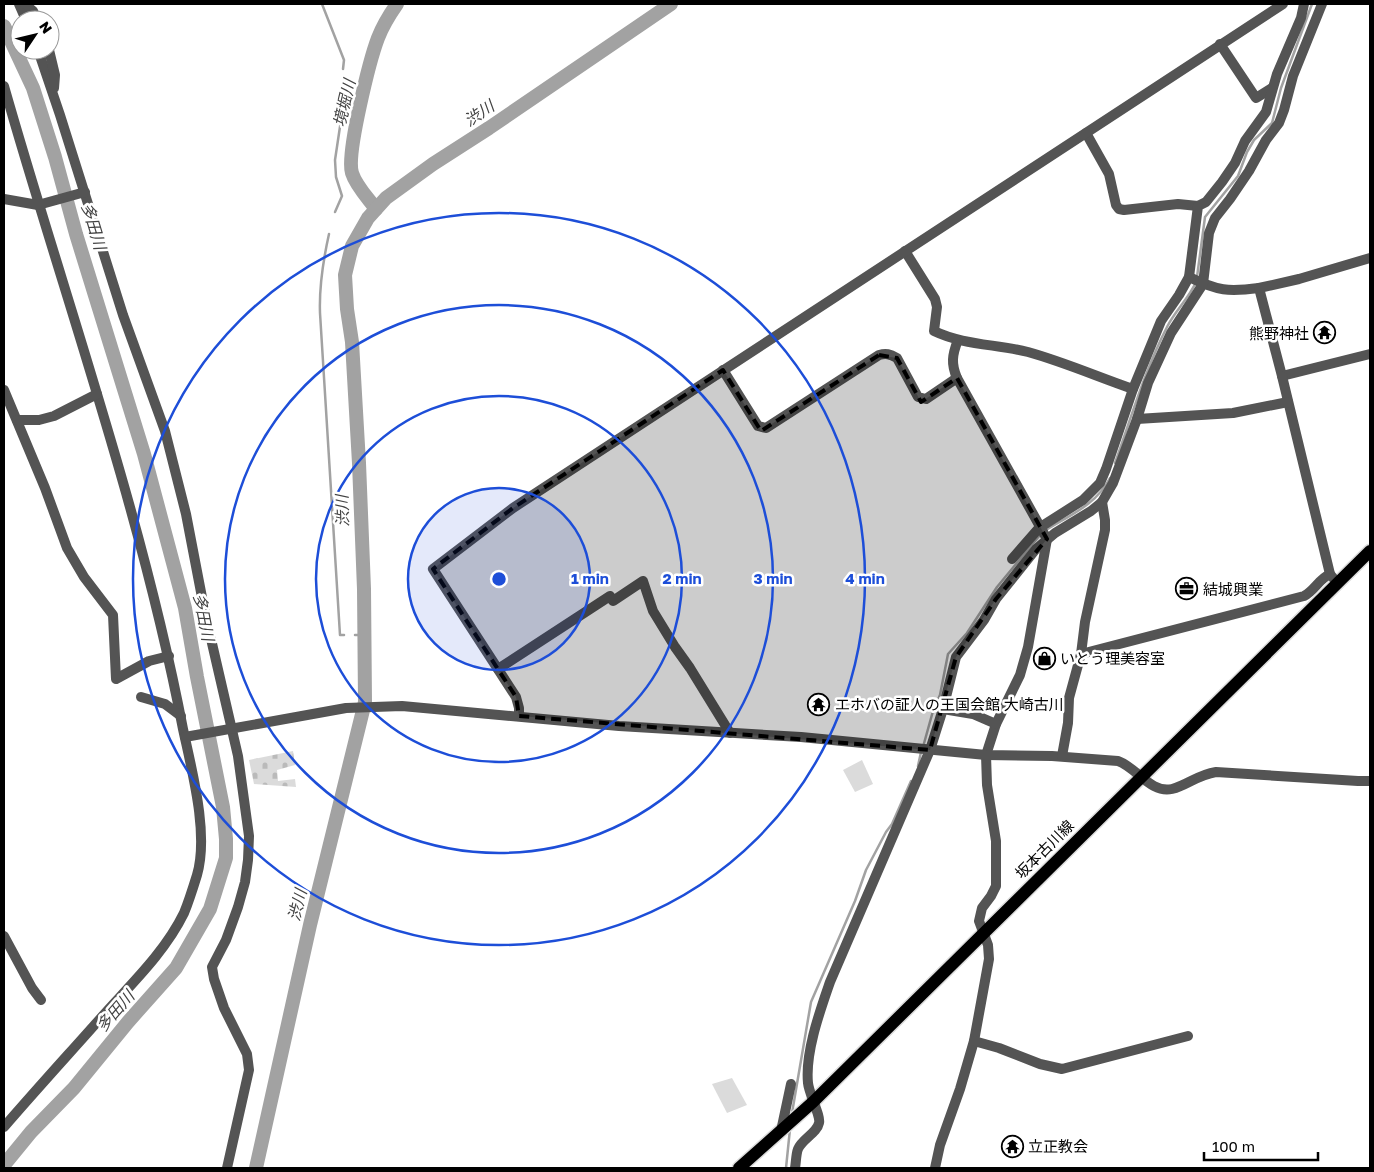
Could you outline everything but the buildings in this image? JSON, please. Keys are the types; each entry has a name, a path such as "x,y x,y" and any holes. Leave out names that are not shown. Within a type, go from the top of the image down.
{"main road":[{"name":"坂本古川線","path":"739,1168 796,1118 1142,776 1334,578 1370,551"}],"street":[{"path":"519,716 516,697 433,569 505,513 1283,4"},
{"path":"1086,133 1109,174 1116,205 1119,209 1178,204 1198,206 1206,202 1235,163 1245,141 1266,112 1272,88 1301,18 1304,4"},
{"path":"1012,559 1100,483 1196,281 1215,218 1249,171 1266,140 1279,124 1293,76 1322,4"},
{"path":"1220,44 1256,98 1272,88"},
{"path":"41,60 82,193 165,431 186,514 229,728 238,756 249,836 248,860 245,882 238,907 226,940 212,967 224,1008 247,1054 249,1070 227,1168"},
{"path":"51,60 55,76 54,97"},
{"path":"4,86 97,394 169,656 181,716 188,737 201,824 202,853 198,872 183,914 159,951 4,1127"},
{"path":"4,199 40,205 82,193"},
{"path":"795,1168 798,1150 819,1124 820,1117 812,1102 808,1080 811,1050 818,1014 943,709 956,657 1043,534 1091,511 1102,502 1113,483 1133,415 1133,390 1161,321 1179,295 1196,281 1198,206"},
{"path":"905,251 935,299 937,307 934,331 958,340 1002,347 1054,360 1133,390"},
{"path":"1196,281 1216,289 1232,291 1259,288 1299,279 1370,258"},
{"path":"1081,654 1308,595 1322,578 1334,578 1259,288"},
{"path":"935,1168 940,1145 960,1089 974,1041 989,959 988,945 979,921 980,913 996,886 996,841 987,785 986,755 996,724 1017,683 1028,647 1043,534 957,378 952,362 958,340"},
{"path":"1282,376 1370,354"},
{"path":"723,370 758,426 766,428 879,355 891,355 897,358 918,397 921,398 926,399 957,378"},
{"path":"4,390 18,420 67,548 84,577 114,615 116,680 149,661 169,656"},
{"path":"18,420 39,420 54,416 97,394"},
{"path":"1133,415 1232,413 1288,402"},
{"path":"1062,756 1070,698 1081,654 1085,622 1105,530 1102,502"},
{"path":"498,669 610,596 613,601 644,581 653,611 730,733"},
{"path":"141,697 165,704 181,716"},
{"path":"188,737 229,728 349,708 402,706 619,726 730,733 986,755 1062,756 1118,761 1124,763 1162,789 1172,789 1205,773 1216,772 1370,781"},
{"path":"943,709 973,714 996,724"},
{"path":"4,936 32,988 41,1000"},
{"path":"974,1041 999,1048 1040,1064 1062,1069 1188,1036"},
{"path":"782,1131 791,1084"}],"highlighted area":[{"path":"879,355 897,358 921,402 957,378 1047,539 996,599 956,657 930,750 519,716 516,697 433,569 513,508 723,370 761,431"}],"green space":[{"path":"293,751 295,765 277,770 278,781 295,779 296,787 254,784 249,760"},
{"path":"862,760 873,784 855,792 843,770"},
{"path":"732,1078 747,1105 727,1113 712,1084"}],"waterway":[{"path":"322,4 344,60 343,69"},
{"name":"境堀川","path":"376,209 359,187 352,173 352,147 374,49 382,29 397,4"},
{"name":"渋川","path":"256,1168 310,925 365,702 364,589 359,463 352,342 347,309 345,275 352,246 368,218 386,198 433,164 671,4"},
{"path":"1197,277 1205,217 1238,176 1247,152 1254,140 1272,123 1281,88 1312,4"},
{"name":"多田川","path":"4,26 33,88 144,454 185,608 223,807 226,839 226,858 210,909 176,968 128,1022 74,1088 31,1132 4,1165"},
{"path":"335,212 342,196 336,177 335,160 342,106 348,94 350,81"},
{"path":"329,234 322,274 320,313 340,635 344,635"},
{"path":"1115,463 1159,343 1170,321 1190,294 1196,282"},
{"path":"1046,530 1090,502 1110,478"},
{"path":"923,747 933,711 940,695 948,654 967,633 997,587 1040,535"},
{"path":"355,635 365,635"},
{"path":"918,766 921,752"},
{"path":"792,1113 811,1002 855,901 866,870 892,824 911,781"},
{"path":"786,1168 790,1129"}],"place":[{"name":"熊野神社","path":"1325,333"},
{"name":"結城興業","path":"1187,589"},
{"name":"いとう理美容室","path":"1044,658"},
{"name":"エホバの証人の王国会館 大崎古川","path":"819,704"},
{"name":"立正教会","path":"1012,1146"}]}
